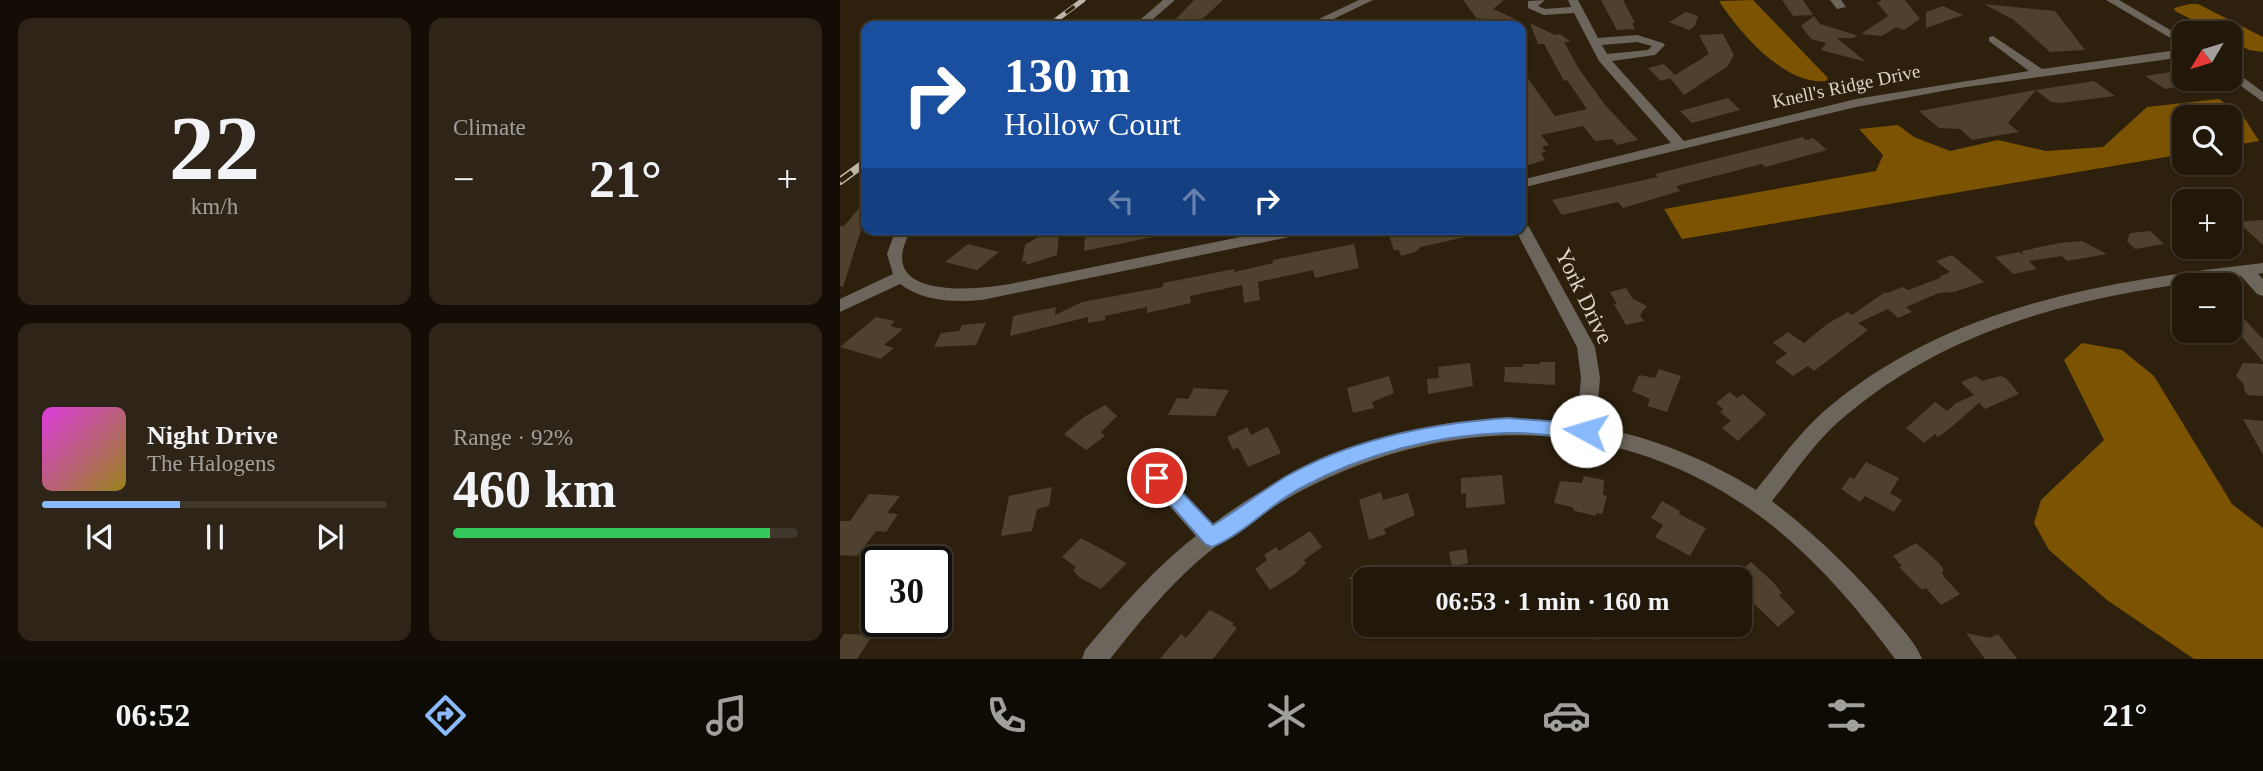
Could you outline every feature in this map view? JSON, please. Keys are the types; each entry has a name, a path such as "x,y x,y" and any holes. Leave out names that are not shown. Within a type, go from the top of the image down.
{"street":[{"path":"1144,21 1170,0"},
{"path":"1321,21 1368,0"},
{"path":"1540,0 1532,4 1537,10 1575,5 1603,58 1681,146"},
{"path":"2111,0 2172,36"},
{"path":"1594,42 1643,38 1660,45 1651,53 1603,58"},
{"path":"1993,39 2038,72"},
{"name":"Knell's Ridge Drive","path":"1526,183 1856,103 2038,72 2172,54"},
{"path":"2242,81 2263,98"},
{"path":"901,235 896,244 894,260 901,277 912,286 938,294 984,295 1275,235"},
{"name":"York Drive","path":"1525,235 1586,347 1591,383 1586,431"},
{"path":"1758,503 1807,443 1854,398 1892,369 1957,334 1990,320 2062,299 2124,287 2254,269 2263,290"},
{"path":"840,306 901,277"},
{"path":"1094,659 1154,588 1212,538 1293,483 1337,462 1382,446 1461,429 1508,425 1586,431 1662,453 1704,472 1758,503 1835,569 1875,614 1909,659"},
{"path":"1157,478 1212,538"}],"shaded area":[{"path":"1753,0 1828,78 1826,81 1810,80 1779,66 1738,27 1719,1"},
{"path":"2198,4 2231,21 2195,21 2174,8"},
{"path":"2242,26 2263,37 2263,52 2242,46"},
{"path":"2219,99 2227,105 2172,105 2172,156 1682,239 1664,209 1876,171 1883,155 1859,129 1898,125 1914,137 1950,151 1998,140 2046,151 2103,147 2147,107"},
{"path":"2242,117 2245,119 2259,141 2242,144"},
{"path":"2082,343 2122,350 2154,376 2232,504 2263,528 2263,659 2194,659 2107,600 2049,550 2034,523 2041,500 2104,440 2064,360"}],"building":[{"path":"1194,0 1223,0 1200,21 1174,21"},
{"path":"1463,0 1504,0 1493,9 1515,19 1482,21 1481,18 1477,19"},
{"path":"1601,0 1623,0 1635,23 1632,23 1635,29 1617,30"},
{"path":"1782,0 1803,0 1813,15 1793,16"},
{"path":"1880,0 1905,0 1920,19 1904,30 1896,27 1882,36 1861,34 1888,16 1877,2 1881,2"},
{"path":"1984,4 2055,11 2085,50 2050,52 2014,20"},
{"path":"1943,6 1963,15 1926,28 1926,12"},
{"path":"1686,12 1698,16 1695,26 1689,30 1669,22"},
{"path":"1814,16 1820,24 1856,35 1855,38 1837,38 1866,62 1821,50 1826,43 1811,39 1801,26"},
{"path":"1530,23 1555,35 1560,34 1571,42 1564,42 1579,69 1605,105 1638,140 1617,145 1612,139 1595,141 1583,126 1541,135 1549,145 1542,147 1546,152 1541,153 1545,160 1526,166 1526,76 1555,116 1587,109 1567,80 1564,81 1544,44 1538,44"},
{"path":"1723,34 1734,55 1728,66 1684,95 1670,78 1661,81 1648,68 1664,64 1675,75 1709,54 1699,35"},
{"path":"2172,72 2172,88 2165,89 2145,76"},
{"path":"2094,81 2115,96 2060,103 2051,102 2036,90"},
{"path":"2036,90 2008,123 2019,132 1972,140 1960,129 1939,128 1919,111"},
{"path":"1728,98 1740,110 1692,123 1680,111"},
{"path":"1803,137 1806,140 1813,138 1827,150 1765,167 1762,164 1676,186 1680,191 1623,208 1618,202 1562,215 1552,200 1658,177 1655,174"},
{"path":"861,206 861,230 843,287 840,286 840,226 844,226"},
{"path":"2263,220 2263,245 2242,226 2242,222"},
{"path":"2150,231 2164,244 2135,249 2127,241 2130,233"},
{"path":"1059,235 1057,255 1026,265 1026,261 1022,262 1025,245 1036,238"},
{"path":"1095,235 1158,236 1084,251 1085,237"},
{"path":"1474,235 1421,247 1401,256 1399,250 1394,250 1389,236"},
{"path":"2082,241 2107,254 2067,261 2062,256 2029,261 2037,269 2013,274 1995,257 2019,252 2023,255 2022,251"},
{"path":"968,244 999,252 977,270 945,262"},
{"path":"1354,244 1359,268 1315,278 1313,270 1258,282 1260,300 1244,303 1242,285 1190,296 1191,303 1147,313 1147,307 1105,316 1105,320 1088,323 1088,317 1010,336 1013,316 1056,307 1055,315 1082,302 1163,287 1163,283 1234,269 1234,272 1273,263 1273,260"},
{"path":"1952,255 1984,282 1954,292 1939,293 1906,307 1912,312 1898,318 1888,309 1858,323 1868,330 1814,371 1808,366 1793,376 1775,362 1787,353 1773,343 1788,332 1804,343 1827,324 1848,312 1852,315 1885,292 1903,287 1908,290 1940,278 1950,272 1936,261"},
{"path":"1626,288 1633,299 1647,306 1640,315 1644,321 1626,325 1614,304 1617,304 1610,292"},
{"path":"876,317 895,321 890,326 903,329 884,345 894,348 881,359 840,347"},
{"path":"2242,317 2263,339 2263,362 2242,337"},
{"path":"986,323 976,345 934,347 941,333 959,331 962,325"},
{"path":"1555,362 1555,385 1504,382 1505,367 1523,367 1523,364"},
{"path":"1470,363 1473,386 1428,394 1427,379 1439,378 1438,367"},
{"path":"2243,363 2263,364 2263,396 2248,395 2244,390 2244,384 2236,376"},
{"path":"1659,369 1681,376 1667,412 1647,406 1650,399 1632,391 1639,375 1655,378"},
{"path":"1389,376 1394,393 1372,402 1374,408 1353,413 1347,388"},
{"path":"1976,376 1982,381 2000,376 2006,378 2019,394 1985,409 1979,403 1948,430 1938,437 1935,434 1924,443 1906,428 1935,402 1947,411 1956,403 1974,395 1961,382"},
{"path":"1194,388 1229,390 1215,416 1168,415 1177,398 1188,399"},
{"path":"1730,392 1737,398 1743,394 1766,414 1738,441 1722,428 1731,421 1720,412 1723,409 1716,403"},
{"path":"1105,405 1117,416 1101,432 1105,436 1086,450 1064,434 1084,417"},
{"path":"2243,419 2263,421 2263,455"},
{"path":"1247,427 1251,435 1267,427 1281,453 1248,467 1238,447 1233,450 1227,437"},
{"path":"1866,462 1899,478 1890,493 1902,500 1894,512 1865,496 1860,502 1841,489 1850,477 1854,479"},
{"path":"1502,475 1505,504 1466,508 1466,493 1461,494 1461,478"},
{"path":"1584,476 1604,480 1603,495 1607,496 1602,514 1596,513 1596,516 1554,503 1560,481 1582,483"},
{"path":"1052,487 1049,506 1037,509 1032,531 1001,536 1009,496"},
{"path":"1381,492 1383,500 1408,493 1415,515 1384,529 1386,534 1369,540 1359,500"},
{"path":"869,494 900,496 887,513 898,514 886,532 876,531 865,546 861,546 857,556 840,555 840,521 850,521"},
{"path":"1662,501 1680,511 1679,514 1706,528 1690,556 1655,537 1663,525 1651,518"},
{"path":"1310,531 1322,547 1304,560 1306,563 1295,574 1270,590 1255,569 1267,560 1264,555 1276,547 1279,551"},
{"path":"1081,538 1127,563 1101,589 1079,577 1073,570 1076,567 1062,557"},
{"path":"1916,543 1938,562 1944,570 1944,577 1960,594 1941,605 1926,588 1922,590 1899,567 1902,566 1893,556"},
{"path":"1466,549 1468,563 1452,567 1449,552"},
{"path":"1751,562 1773,582 1782,593 1779,595 1795,612 1778,627 1752,602 1752,567 1745,567"},
{"path":"1210,610 1234,623 1232,625 1237,628 1213,659 1160,659 1181,634 1186,638"},
{"path":"1966,633 1990,638 1998,634 2017,659 1985,659"},
{"path":"844,634 872,637 857,659 840,659 840,640"}],"railway":[{"path":"1055,21 1083,0"},
{"path":"840,181 861,166"}],"route":[{"path":"1157,478 1212,538 1236,519 1293,483 1337,462 1382,446 1461,429 1508,425 1586,431"}]}
